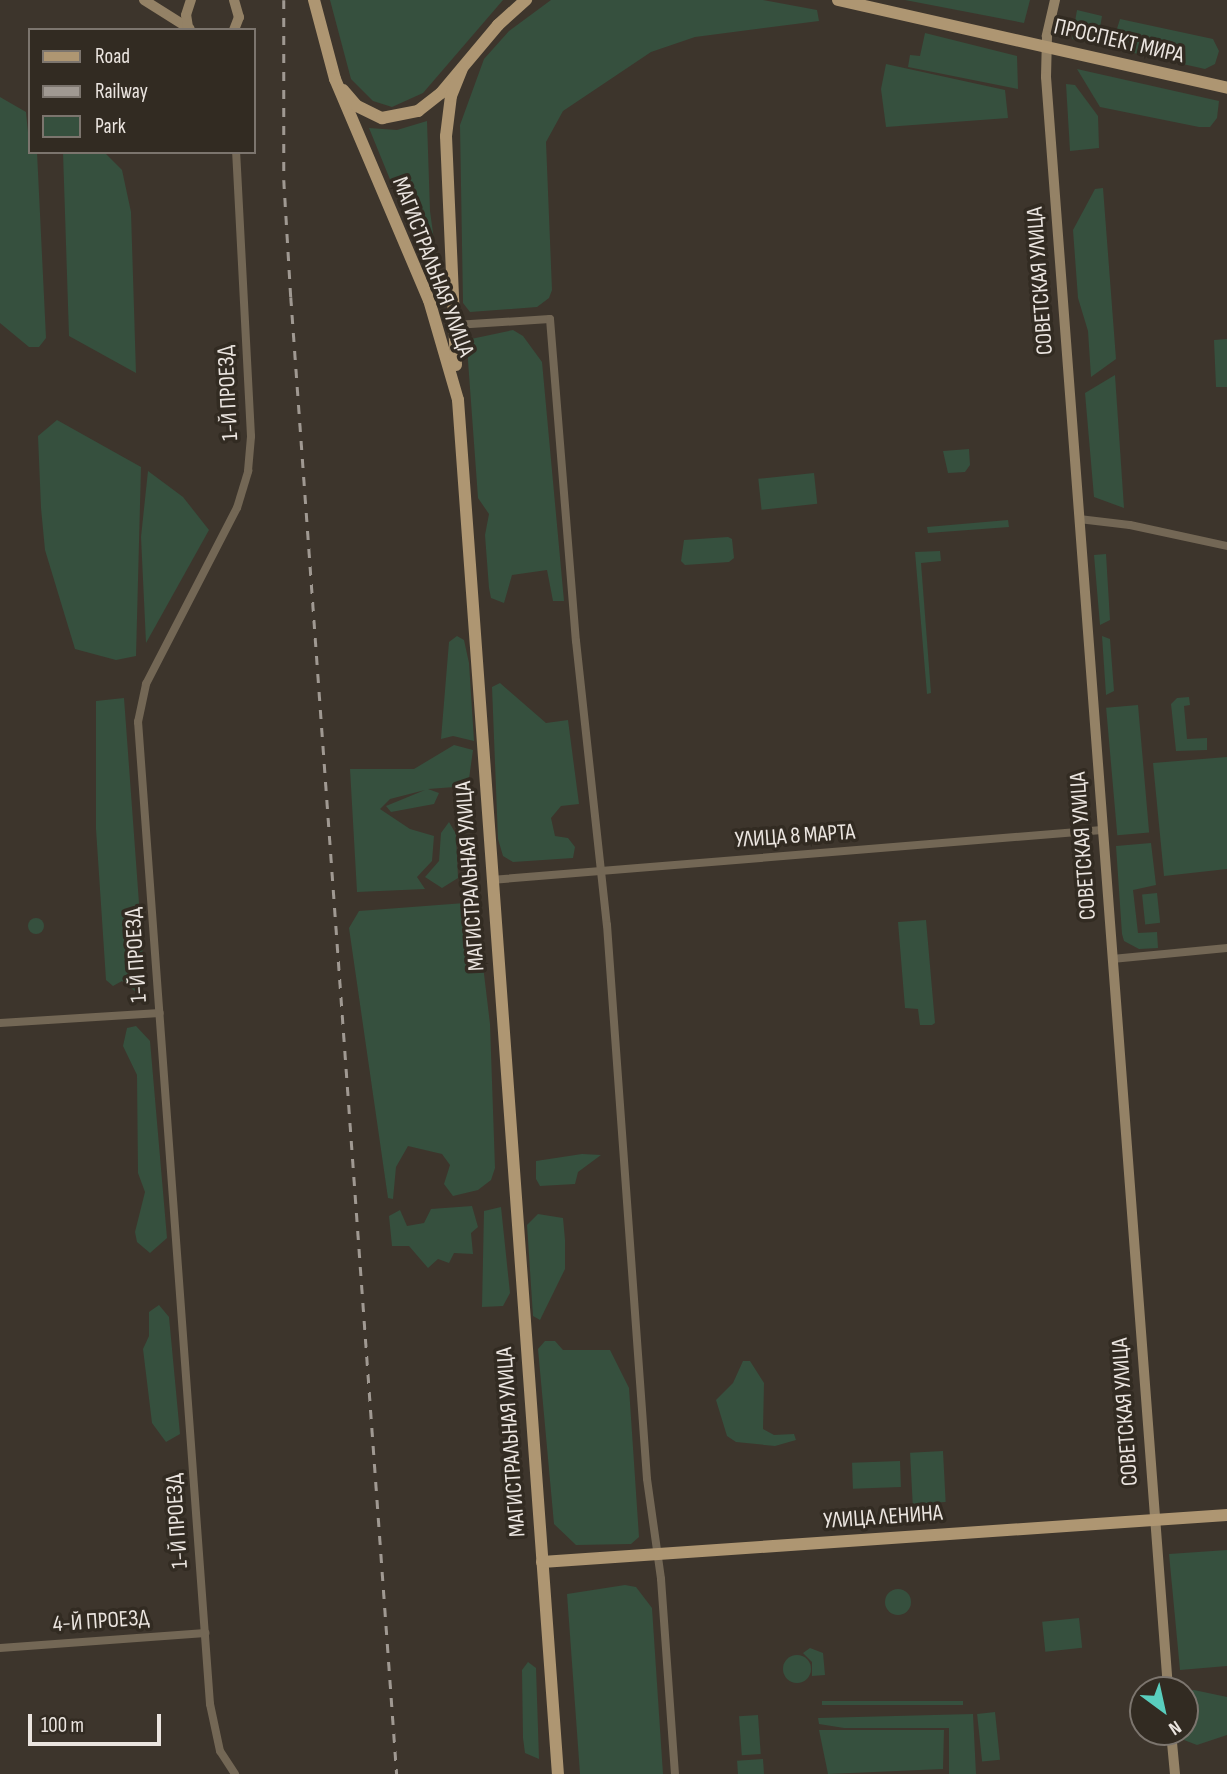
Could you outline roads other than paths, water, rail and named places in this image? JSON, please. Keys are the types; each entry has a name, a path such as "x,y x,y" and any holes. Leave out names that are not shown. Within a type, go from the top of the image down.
{"main road":[{"path":"144,0 187,28"},
{"path":"189,28 186,15 191,0"},
{"path":"236,0 239,15 236,28"},
{"name":"МАГИСТРАЛЬНАЯ УЛИЦА","path":"314,0 335,79 429,300 458,400 558,1774"},
{"path":"335,79 365,111 393,118 430,103 462,69 515,0"},
{"path":"498,25 526,0"},
{"name":"ПРОСПЕКТ МИРА","path":"838,0 1227,88"},
{"name":"СОВЕТСКАЯ УЛИЦА","path":"1055,0 1046,45 1102,830 1167,1676"},
{"path":"458,400 446,136 451,96 462,69"},
{"name":"УЛИЦА ЛЕНИНА","path":"542,1562 1227,1515"},
{"path":"1172,1746 1175,1774"}],"street":[{"name":"1-Й ПРОЕЗД","path":"235,1774 216,1737 205,1633 139,709 146,684 237,508 248,471 251,436 236,154"},
{"path":"455,325 550,319 600,871 675,1774"},
{"path":"1079,519 1227,547"},
{"name":"УЛИЦА 8 МАРТА","path":"491,880 1102,830"},
{"path":"1112,959 1227,948"},
{"path":"0,1023 160,1013"},
{"name":"4-Й ПРОЕЗД","path":"0,1648 205,1633"}],"railway":[{"path":"284,0 284,180 291,297 397,1774"}]}
